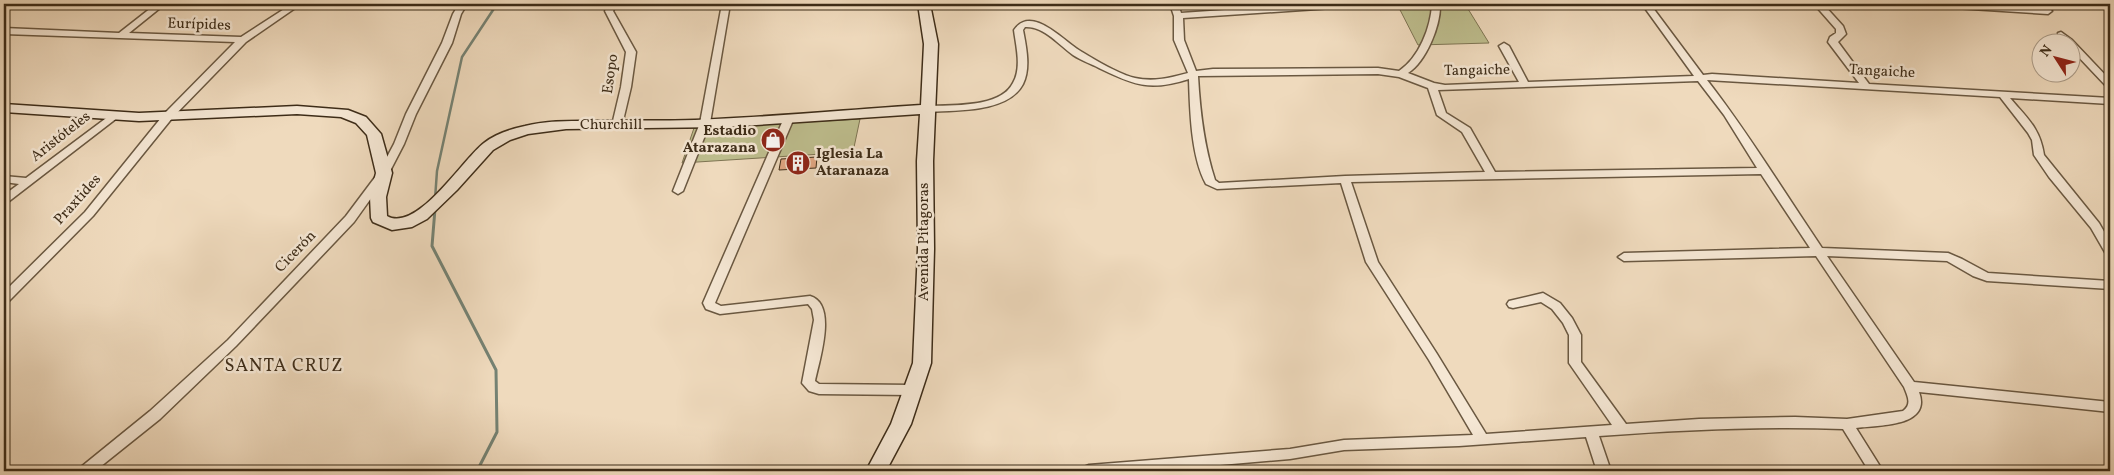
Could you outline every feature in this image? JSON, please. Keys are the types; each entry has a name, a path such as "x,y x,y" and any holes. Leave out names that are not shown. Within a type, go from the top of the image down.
{"main road":[{"name":"Avenida Pitagoras","path":"876,471 901,424 922,364 927,109 931,44 924,4"},
{"path":"4,98 148,109 169,116"},
{"path":"4,108 113,116 169,116 297,110 343,113 360,120 374,134 384,173"},
{"name":"Churchill","path":"384,173 378,197 379,218 385,224 393,226 407,225 430,209 488,148 504,137 526,130 543,127 617,124 704,123 927,109"}],"street":[{"path":"120,36 161,4"},
{"name":"Praxtides","path":"4,299 89,214 169,116 243,40 297,4"},
{"name":"Cicerón","path":"86,471 155,415 232,343 350,219 384,173 447,42 457,14 463,4"},
{"name":"Esopo","path":"613,4 609,11 631,52 626,87 617,124"},
{"path":"678,190 704,123 726,4"},
{"path":"1174,4 1178,16 1179,40 1193,74 1195,109 1202,155 1210,182 1217,186 1345,179 1764,171"},
{"path":"1178,16 1347,4"},
{"path":"1401,74 1414,64 1417,59 1434,22 1436,4"},
{"path":"1089,471 1290,454 1344,445 1482,439 1699,424 1795,422 1847,424 1906,416 1913,411 1916,403 1910,386 1764,171 1728,114 1699,78 1646,4"},
{"path":"1818,4 1840,28 1841,34 1833,39 1833,42 1866,86"},
{"path":"1939,4 2048,11"},
{"name":"Tangaiche","path":"927,109 979,106 1003,100 1017,85 1021,70 1018,30 1022,25 1032,24 1042,27 1078,54 1130,80 1148,83 1165,83 1193,74 1378,71 1401,74 1432,86 1445,88 1712,77 2110,101"},
{"name":"Eurípides","path":"4,31 243,40"},
{"path":"1504,46 1526,86"},
{"path":"2082,56 2110,85"},
{"path":"1432,86 1442,115 1466,130 1492,175"},
{"path":"2003,95 2033,132 2040,155 2095,226 2110,252"},
{"name":"Aristóteles","path":"4,200 113,116"},
{"path":"789,118 710,306 720,310 810,300 816,304 820,320 808,384 811,387 819,389 912,390"},
{"path":"4,179 28,181"},
{"path":"1345,179 1372,262 1433,357 1482,439"},
{"path":"1624,257 1820,252 1948,257 1987,278 2110,285"},
{"path":"1513,304 1543,297 1556,306 1575,335 1576,363 1622,428"},
{"path":"1910,386 2110,407"},
{"path":"1847,424 1876,471"},
{"path":"1591,431 1604,471"}],"green space":[{"path":"1397,4 1465,4 1489,43 1418,45"},
{"path":"860,119 853,152 682,163 694,128"}],"building":[{"name":"Iglesia La Ataranaza","path":"817,157 816,168 779,170 781,159"}],"waterway":[{"path":"435,199 437,171 462,57 497,4"},
{"path":"435,209 432,246 496,370 497,432 477,471"}],"place":[{"name":"Estadio Atarazana","path":"773,140"},
{"name":"Iglesia La Ataranaza","path":"798,163"}],"district":[{"name":"SANTA CRUZ","path":"284,366"}]}
